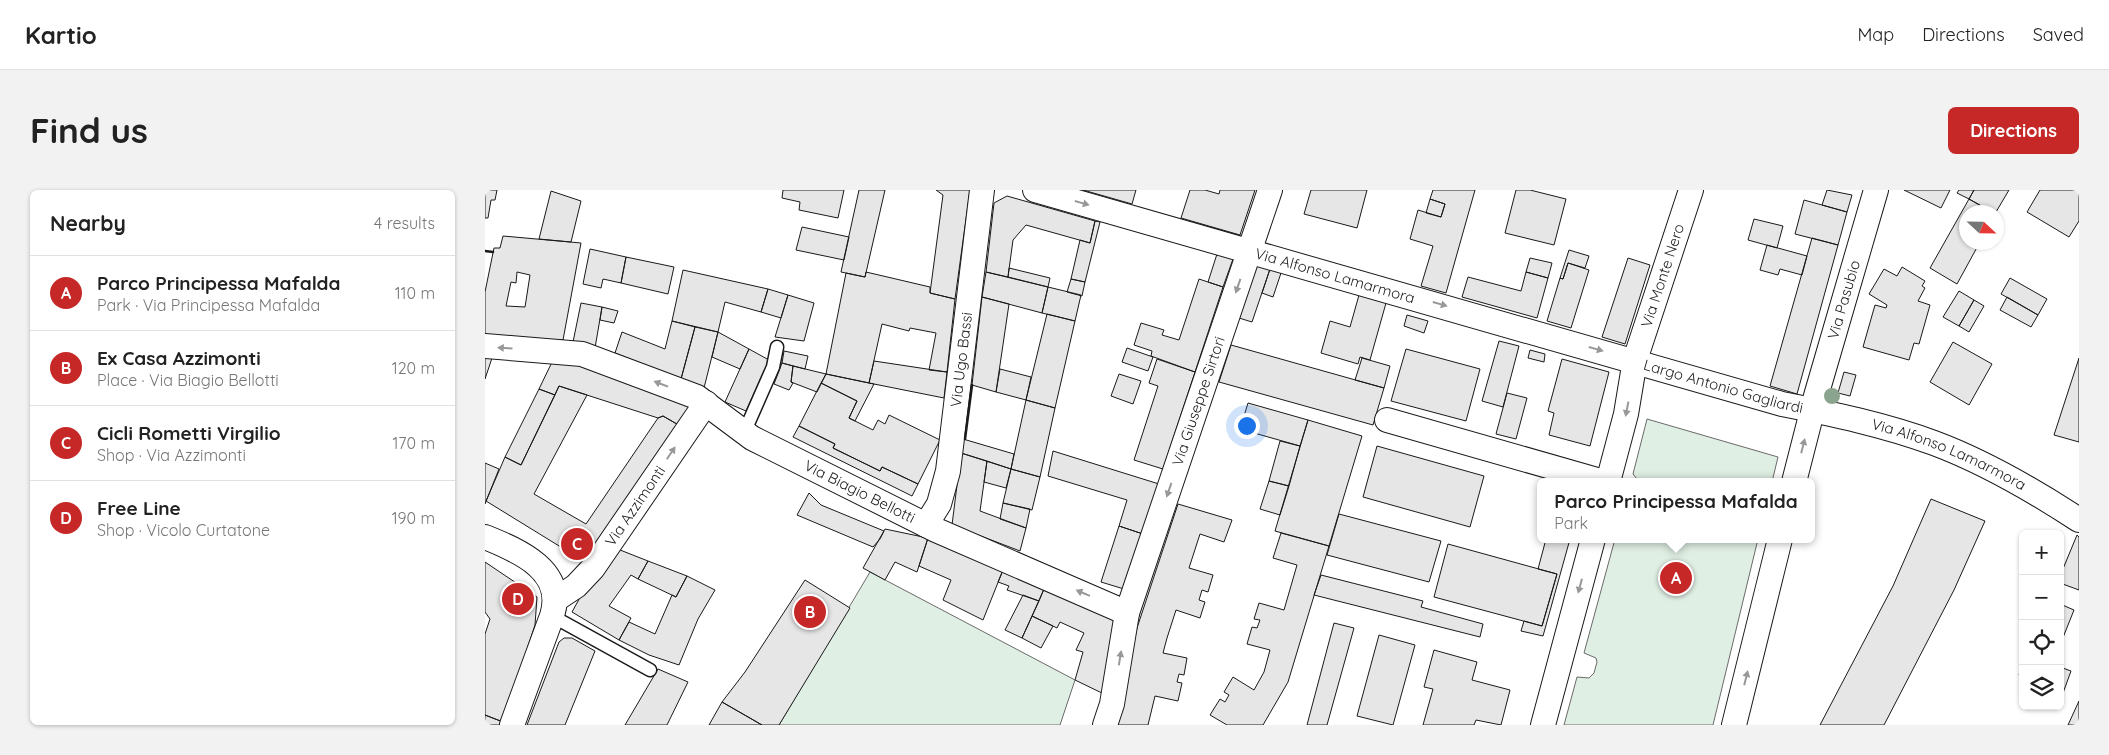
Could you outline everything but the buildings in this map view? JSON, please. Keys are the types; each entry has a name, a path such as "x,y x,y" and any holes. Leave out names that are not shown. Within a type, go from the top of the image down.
{"street":[{"name":"Via Ugo Bassi","path":"926,525 939,504 948,471 982,190"},
{"name":"Via Alfonso Lamarmora","path":"1035,190 1635,360"},
{"name":"Via Giuseppe Sirtori","path":"1127,612 1270,190"},
{"name":"Via Monte Nero","path":"1609,478 1626,414 1635,360 1691,190"},
{"name":"Via Pasubio","path":"1795,478 1812,410 1876,190"},
{"name":"Via Biagio Bellotti","path":"485,346 582,354 706,403 744,433 926,525 1127,612"},
{"name":"Largo Antonio Gagliardi","path":"1635,360 1782,404 1812,410"},
{"name":"Via Azzimonti","path":"554,608 593,568 706,403"},
{"name":"Via Alfonso Lamarmora","path":"1812,410 1903,433 1948,449 2007,476 2079,520"},
{"path":"1387,420 1590,478"},
{"path":"485,537 519,553 543,569 553,584 554,608 512,725"},
{"path":"1543,725 1592,543"},
{"path":"1735,725 1779,543"},
{"path":"1105,725 1112,704 1127,612"}],"lane":[{"path":"744,433 773,366 777,347"},
{"path":"554,608 650,670"}],"green space":[{"path":"1647,419 1778,457 1773,478 1636,478 1633,474"},
{"path":"1614,543 1757,543 1713,725 1564,725 1577,677 1589,678 1594,673 1597,662 1596,658 1584,653"},
{"path":"870,572 1075,680 1060,725 779,725"}],"wall":[{"path":"485,251 493,252"},
{"path":"965,439 972,385"}],"place":[{"name":"Cicli Rometti Virgilio","path":"577,544"},
{"name":"Parco Principessa Mafalda","path":"1676,578"},
{"name":"Free Line","path":"518,599"},
{"name":"Ex Casa Azzimonti","path":"810,612"}]}
